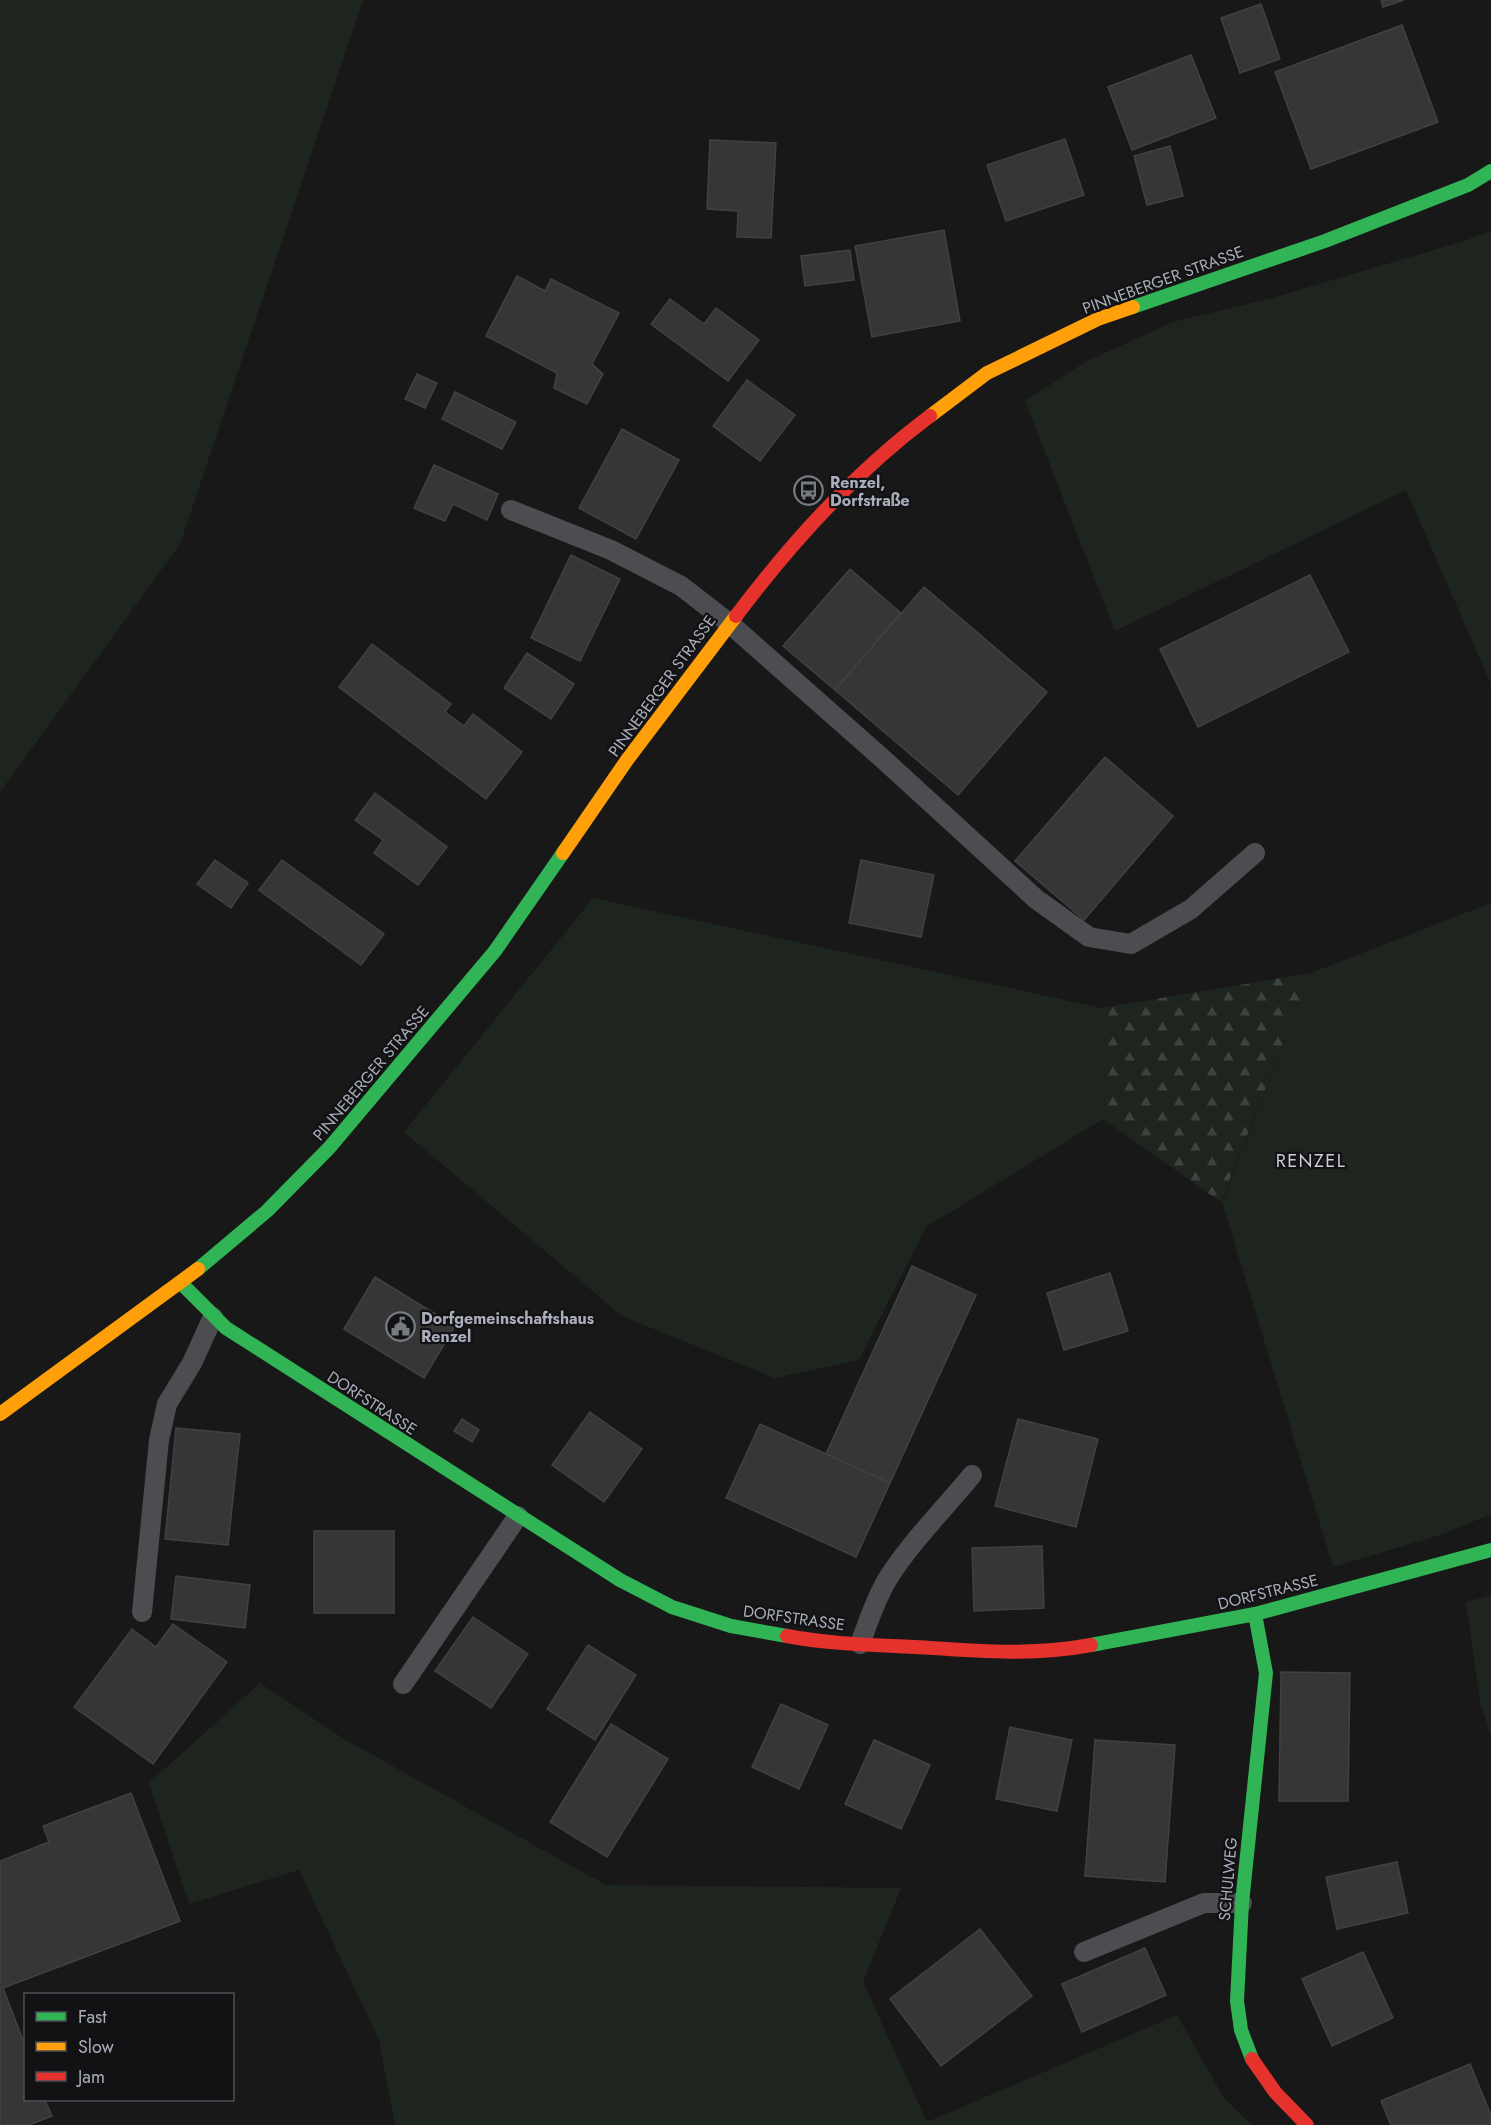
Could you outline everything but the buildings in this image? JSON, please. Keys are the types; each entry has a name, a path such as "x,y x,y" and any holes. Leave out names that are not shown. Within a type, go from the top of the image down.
{"main road":[{"name":"PINNEBERGER STRASSE","path":"0,1414 181,1283 267,1211 330,1147 495,951 621,770 767,574 829,506 908,432 987,373 1098,319 1325,241 1468,184 1491,171"},
{"name":"DORFSTRASSE","path":"181,1283 226,1328 620,1580 672,1607 731,1626 797,1638 860,1644 1019,1653 1069,1649 1255,1614 1491,1550"},
{"name":"SCHULWEG","path":"1255,1614 1266,1674 1242,1902 1237,2001 1241,2030 1249,2055 1275,2092 1307,2125"}],"lane":[{"path":"511,510 611,550 681,586 729,623 883,759 1036,899 1089,937 1131,944 1191,909 1255,853"},
{"path":"142,1612 159,1440 167,1404 192,1364 213,1317"},
{"path":"860,1644 888,1579 972,1475"},
{"path":"403,1684 518,1516"},
{"path":"1084,1952 1204,1902 1242,1902"}],"green space":[{"path":"0,0 363,0 180,544 0,792"},
{"path":"1491,231 1491,684 1406,490 1115,631 1025,401 1087,361 1173,322 1272,298"},
{"path":"593,898 1102,1008 1103,1119 926,1227 859,1360 775,1378 622,1316 404,1132"},
{"path":"1491,903 1491,1514 1440,1535 1333,1567 1222,1202 1311,973"},
{"path":"1311,973 1221,1202 1103,1119 1102,1008"},
{"path":"1491,1595 1491,1736 1480,1702 1466,1602"},
{"path":"260,1683 344,1739 606,1885 901,1888 863,1982 927,2122 1177,2015 1224,2098 1252,2125 395,2125 379,2040 299,1870 189,1904 149,1783"}],"traffic: fast":[{"path":"1133,307 1325,241 1468,185 1491,171"},
{"path":"198,1269 267,1211 330,1147 495,951 563,853"},
{"path":"181,1283 226,1328 620,1580 672,1607 731,1626 787,1636"},
{"path":"1091,1645 1255,1614 1491,1550"},
{"path":"1252,2059 1241,2030 1237,2001 1242,1903 1266,1673 1255,1614"}],"traffic: slow":[{"path":"930,416 987,373 1098,319 1133,307"},
{"path":"563,853 627,760 736,616"},
{"path":"0,1414 198,1269"}],"traffic: jam":[{"path":"736,616 779,562 826,509 876,460 930,416"},
{"path":"787,1636 851,1644 982,1651 1047,1651 1091,1645"},
{"path":"1252,2059 1275,2092 1307,2125"}],"place":[{"name":"Renzel, Dorfstraße","path":"809,491"},
{"name":"Dorfgemeinschaftshaus Renzel","path":"400,1327"}],"district":[{"name":"RENZEL","path":"1311,1161"}]}
